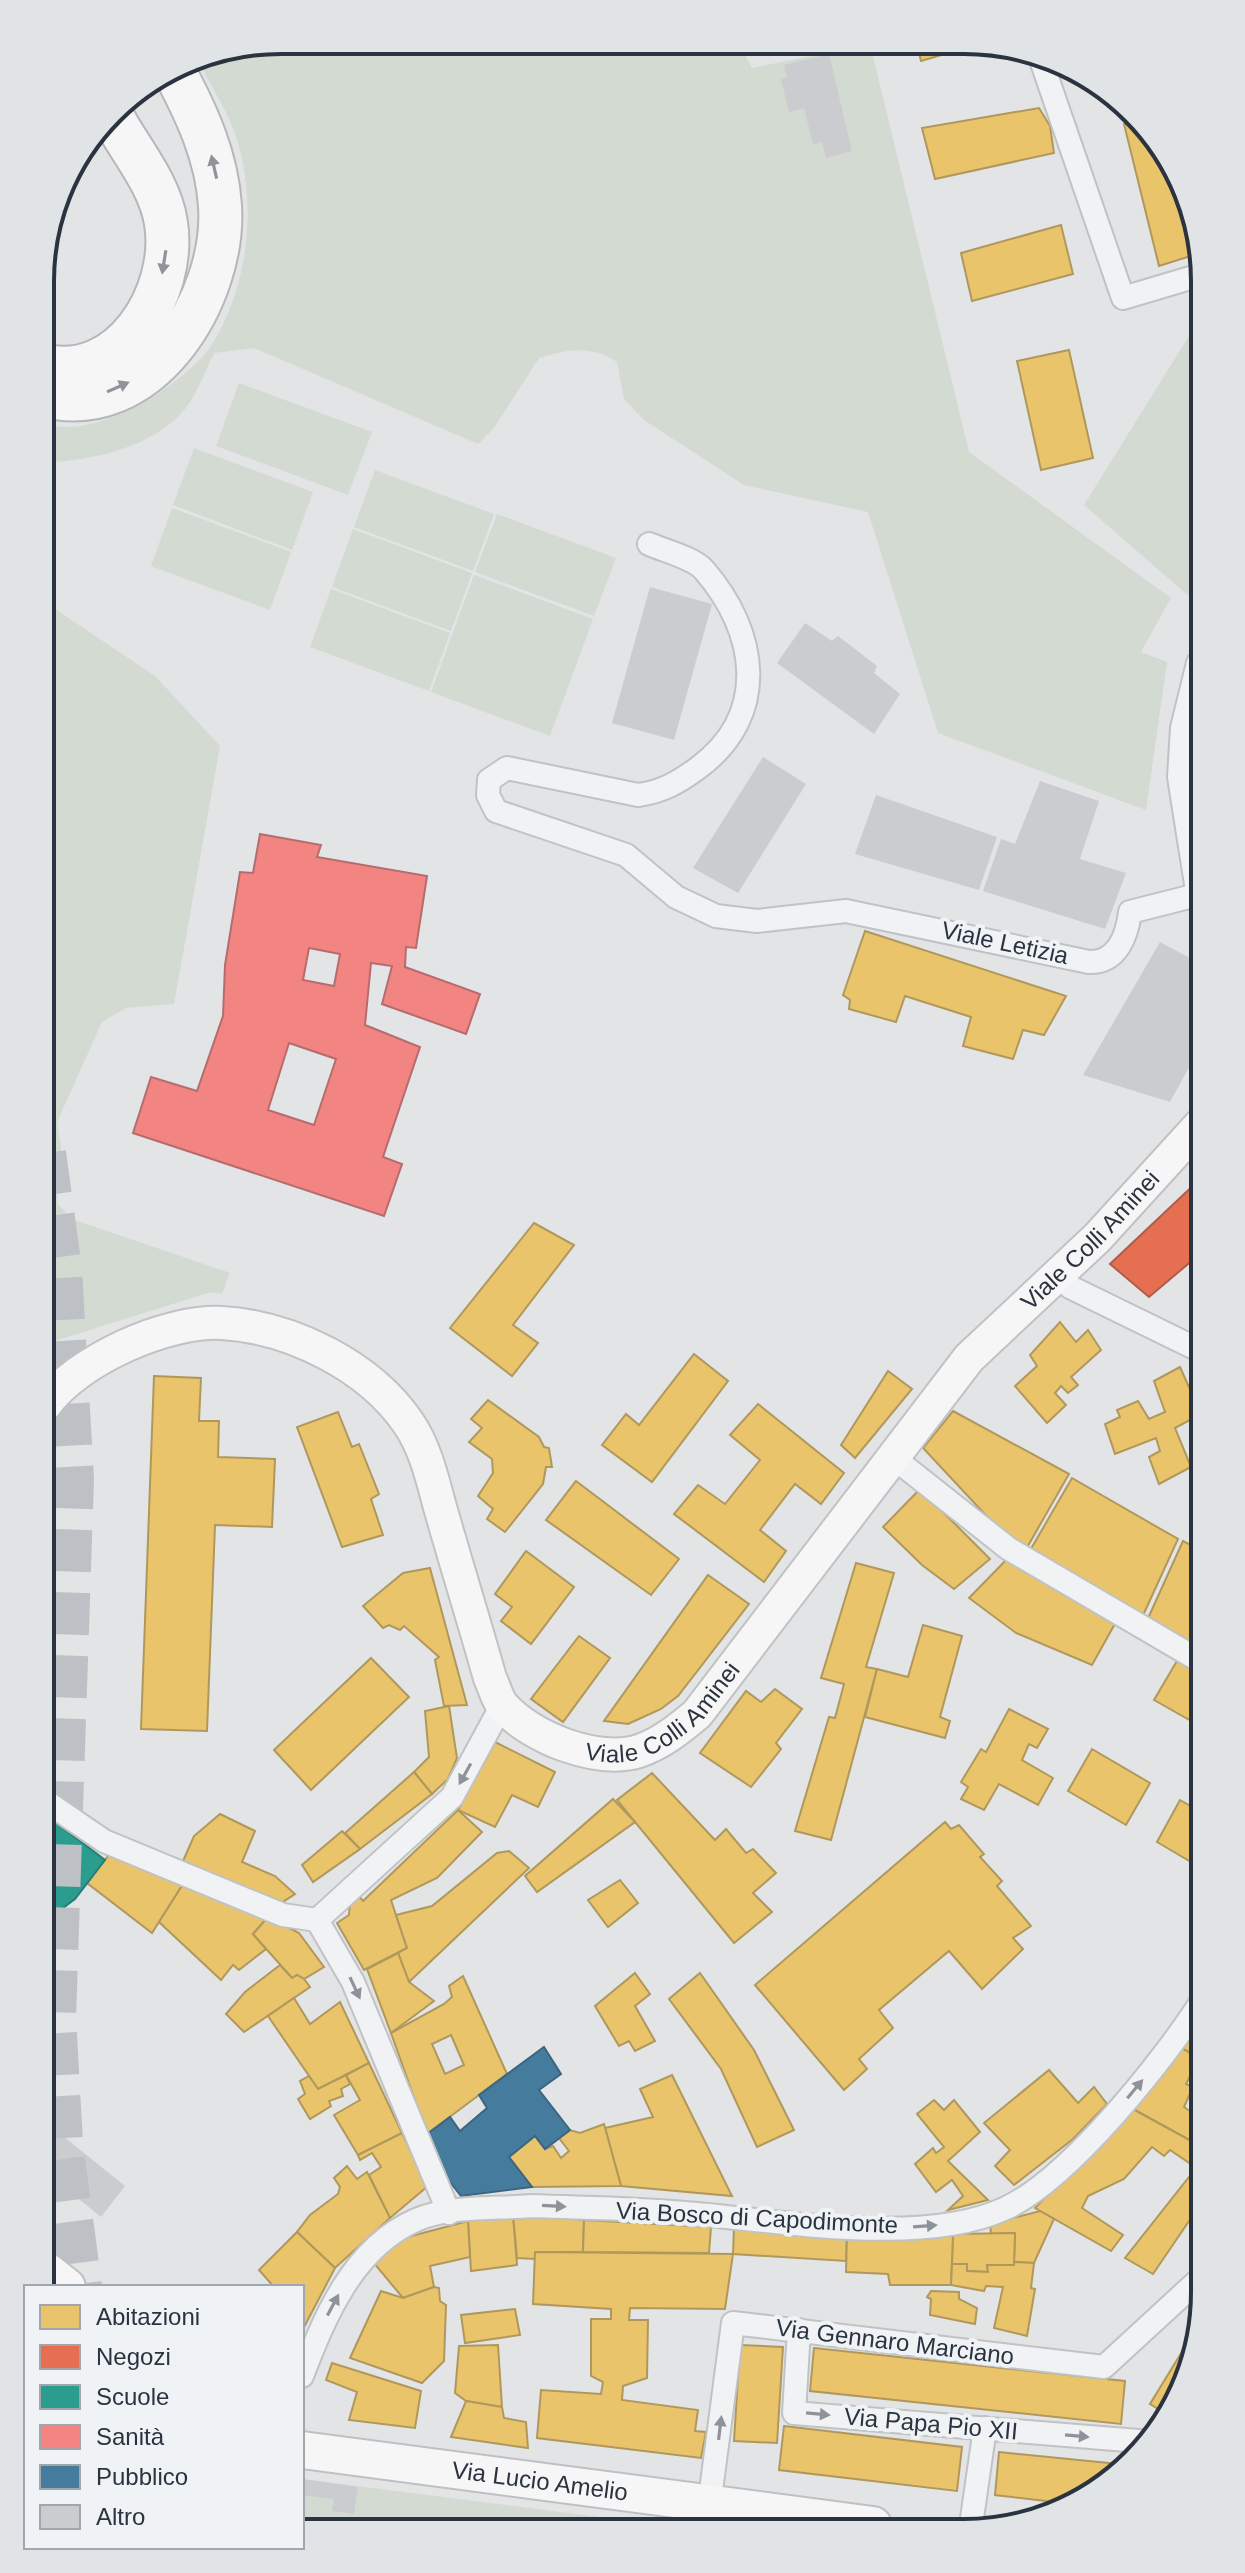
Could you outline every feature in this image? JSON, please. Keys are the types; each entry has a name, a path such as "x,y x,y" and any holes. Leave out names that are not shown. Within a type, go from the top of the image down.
{"highway":[{"path":"54,396 90,397 136,379 176,345 190,325 203,294 218,241 221,208 217,177 197,117 178,79"},
{"path":"54,366 78,367 111,354 145,319 162,275 167,225 161,202 117,124"}],"main road":[{"name":"Viale Colli Aminei","path":"502,1705 552,1738 612,1755 638,1751 669,1737 688,1722 738,1665 969,1358 1097,1238 1191,1135"},
{"path":"54,1396 71,1379 104,1356 136,1342 199,1323 249,1327 304,1344 337,1359 390,1400 423,1449 490,1678 502,1705"},
{"name":"Via Lucio Amelio","path":"304,2450 821,2519"}],"street":[{"path":"1044,69 1123,298 1191,278"},
{"name":"Viale Letizia","path":"649,544 703,567 742,627 750,695 732,739 681,781 657,793 617,793 507,768 489,780 488,795 496,811 626,855 692,907 737,920 846,911 883,916 1099,962 1108,959 1123,939 1130,912 1191,900"},
{"path":"1191,683 1182,728 1179,777 1191,854"},
{"path":"1070,1287 1191,1346"},
{"path":"904,1466 1009,1549 1191,1656"},
{"path":"317,1920 452,1797 502,1705"},
{"path":"54,1807 104,1841 283,1915 317,1920"},
{"path":"317,1920 353,1982 449,2213"},
{"name":"Via Bosco di Capodimonte","path":"304,2371 336,2297 372,2250 418,2219 449,2213 533,2206 676,2212 872,2228 933,2226 1004,2210 1032,2193 1082,2148 1174,2042 1191,2017"},
{"name":"Via Gennaro Marciano","path":"709,2506 733,2323 1104,2367 1191,2287"},
{"name":"Via Papa Pio XII","path":"799,2330 794,2413 1136,2441"},
{"path":"972,2519 985,2428"}],"shaded area":[{"path":"744,54 752,68 821,54 872,54 969,452 1171,598 1141,652 1167,662 1146,810 938,733 868,512 744,485 644,420 624,399 617,362 598,353 579,350 539,358 494,428 478,444 254,348 214,353 185,409 155,434 120,450 54,462 54,425 73,427 95,423 147,401 172,384 204,355 224,323 241,272 248,218 243,165 237,139 202,68 252,56"},
{"path":"1191,333 1191,598 1084,505"},
{"path":"239,383 372,432 348,495 216,446"},
{"path":"194,448 313,492 292,550 173,505"},
{"path":"375,470 494,514 473,571 354,527"},
{"path":"172,508 291,552 270,610 151,566"},
{"path":"497,514 616,558 594,616 475,572"},
{"path":"353,529 472,573 451,631 332,587"},
{"path":"474,575 593,619 550,736 431,692"},
{"path":"331,589 450,633 429,691 310,647"},
{"path":"54,608 155,676 220,746 174,1004 126,1008 102,1022 57,1122 61,1147 57,1203 72,1219 230,1273 222,1294 211,1292 54,1341"},
{"path":"304,2479 616,2519 304,2519"}],"building: Abitazioni":[{"path":"919,54 945,54 921,61"},
{"path":"1039,108 1050,126 1054,153 935,179 922,128"},
{"path":"1127,123 1135,131 1168,181 1179,208 1189,256 1159,266 1124,124"},
{"path":"1061,225 1073,274 972,301 961,253"},
{"path":"1069,350 1093,458 1041,470 1017,361"},
{"path":"865,931 1066,996 1044,1035 1023,1030 1013,1059 963,1046 971,1017 905,996 896,1022 849,1009 850,1000 843,995"},
{"path":"534,1223 574,1245 513,1325 538,1343 512,1376 450,1328"},
{"path":"1060,1322 1076,1342 1088,1330 1101,1350 1071,1377 1078,1385 1068,1393 1061,1386 1055,1393 1066,1405 1047,1423 1015,1386 1037,1366 1030,1355"},
{"path":"694,1354 728,1381 652,1482 602,1445 626,1414 639,1425"},
{"path":"1180,1367 1191,1392 1191,1419 1175,1428 1191,1467 1159,1484 1149,1457 1160,1451 1156,1438 1115,1454 1105,1424 1120,1417 1117,1410 1138,1401 1149,1419 1165,1412 1154,1381"},
{"path":"888,1371 912,1389 855,1458 841,1445"},
{"path":"154,1376 201,1378 199,1421 219,1421 218,1457 275,1459 272,1527 215,1525 207,1731 141,1729"},
{"path":"488,1400 539,1437 544,1447 549,1448 552,1467 546,1467 543,1484 505,1532 487,1519 493,1509 478,1496 493,1473 492,1459 469,1442 482,1428 471,1419"},
{"path":"758,1404 844,1473 821,1504 795,1484 760,1530 786,1551 764,1582 674,1514 698,1485 725,1504 760,1460 730,1435"},
{"path":"953,1411 1069,1474 1025,1551 1008,1539 923,1448"},
{"path":"338,1412 352,1447 359,1444 379,1494 371,1499 383,1535 342,1547 297,1427"},
{"path":"1072,1478 1178,1539 1140,1622 1028,1554"},
{"path":"576,1481 679,1559 651,1595 546,1520"},
{"path":"920,1489 990,1559 954,1589 922,1565 883,1527"},
{"path":"1183,1541 1191,1545 1191,1645 1145,1625"},
{"path":"526,1551 574,1587 531,1644 501,1621 512,1607 495,1594"},
{"path":"1010,1556 1117,1620 1092,1665 1016,1633 969,1598"},
{"path":"856,1563 894,1573 866,1667 877,1669 831,1840 795,1831 829,1717 835,1718 844,1684 821,1678"},
{"path":"430,1568 467,1705 444,1706 435,1660 439,1657 404,1626 400,1630 389,1625 383,1628 363,1606 403,1573"},
{"path":"708,1575 749,1604 678,1696 661,1709 628,1724 604,1721"},
{"path":"923,1625 962,1636 940,1717 950,1721 945,1738 865,1717 877,1669 908,1677"},
{"path":"579,1636 610,1658 563,1722 531,1699"},
{"path":"1181,1654 1191,1660 1191,1721 1154,1700"},
{"path":"371,1658 409,1697 311,1790 274,1750"},
{"path":"775,1689 802,1709 776,1743 781,1749 751,1787 700,1753 746,1691 761,1702"},
{"path":"449,1706 457,1758 448,1779 432,1794 414,1772 429,1757 425,1711"},
{"path":"1009,1709 1048,1729 1037,1748 1029,1744 1022,1760 1053,1778 1038,1805 999,1784 984,1810 961,1799 968,1787 961,1782 981,1749 986,1752"},
{"path":"495,1742 555,1772 538,1807 512,1795 495,1827 458,1810"},
{"path":"1092,1749 1150,1783 1126,1825 1068,1791"},
{"path":"414,1772 432,1794 360,1849 345,1833"},
{"path":"652,1773 715,1840 726,1829 746,1853 753,1849 776,1873 753,1893 772,1912 734,1943 617,1800"},
{"path":"613,1799 635,1822 537,1892 525,1876"},
{"path":"1180,1800 1191,1806 1191,1862 1157,1842"},
{"path":"458,1810 482,1832 437,1878 391,1900 407,1948 364,1970 337,1923 349,1915 350,1903 359,1896 363,1901"},
{"path":"220,1814 255,1831 242,1862 275,1876 295,1894 281,1903 183,1861 194,1836"},
{"path":"945,1822 951,1829 959,1825 984,1854 980,1857 1002,1881 997,1886 1031,1926 1013,1938 1023,1949 982,1989 949,1951 879,2010 893,2028 859,2059 867,2069 844,2090 755,1985"},
{"path":"342,1831 360,1849 313,1882 302,1865"},
{"path":"112,1851 185,1881 152,1933 87,1883"},
{"path":"509,1851 529,1868 409,1982 398,1953 407,1948 396,1915 432,1906 497,1853"},
{"path":"620,1880 638,1903 608,1927 588,1900"},
{"path":"185,1881 268,1917 253,1934 266,1949 239,1970 233,1965 221,1980 159,1922"},
{"path":"268,1917 299,1933 324,1967 304,1979 297,1975 292,1978 253,1934"},
{"path":"398,1953 409,1982 434,2001 391,2033 367,1969"},
{"path":"280,1965 292,1978 297,1975 310,1987 244,2032 226,2014 245,1992"},
{"path":"635,1973 650,1994 635,2006 655,2041 635,2051 629,2041 619,2046 595,2006"},
{"path":"700,1973 754,2050 794,2130 757,2147 721,2069 669,1999"},
{"path":"463,1976 507,2074 427,2134 391,2033 444,2004 452,1997 449,1986","holes":["451,2035 464,2065 445,2074 432,2044"]},
{"path":"294,1998 310,2024 340,2002 369,2063 318,2089 268,2016"},
{"path":"1191,2033 1191,2053 1181,2048"},
{"path":"1181,2048 1191,2053 1191,2076 1186,2084 1191,2086 1191,2091 1184,2107 1191,2112 1191,2141 1131,2108"},
{"path":"369,2063 402,2133 358,2155 334,2115 360,2100 346,2075"},
{"path":"1049,2070 1078,2103 1094,2087 1107,2104 1073,2139 1014,2185 995,2166 1010,2150 984,2123"},
{"path":"346,2075 350,2084 341,2089 343,2096 329,2101 331,2106 310,2119 298,2099 305,2094 300,2081 309,2076 318,2089"},
{"path":"672,2075 732,2196 621,2186 605,2128 653,2117 640,2089"},
{"path":"934,2100 944,2110 954,2100 980,2132 948,2161 988,2200 948,2210 963,2196 952,2180 936,2192 915,2164 933,2148 936,2153 944,2147 917,2114"},
{"path":"1131,2108 1191,2141 1191,2164 1170,2150 1164,2156 1152,2147 1124,2179 1088,2196 1082,2208 1123,2235 1111,2251 1035,2208"},
{"path":"604,2124 621,2186 532,2187 509,2157 535,2136 545,2149 553,2146 561,2158 569,2151 559,2138 570,2130 580,2133"},
{"path":"402,2133 428,2186 390,2218 369,2175 381,2167 372,2153 360,2160 358,2155"},
{"path":"347,2166 357,2179 367,2172 390,2218 335,2268 297,2232 310,2215 338,2194 340,2187 334,2178"},
{"path":"1191,2178 1191,2218 1153,2274 1125,2258"},
{"path":"1040,2211 1054,2219 1034,2263 1014,2262 1015,2233 991,2234 990,2224"},
{"path":"513,2214 517,2265 471,2271 468,2221"},
{"path":"513,2214 584,2220 583,2252 535,2252 535,2259 517,2258"},
{"path":"584,2220 711,2227 709,2253 583,2252"},
{"path":"468,2221 470,2257 430,2266 434,2287 403,2298 373,2262 404,2238"},
{"path":"734,2227 847,2235 846,2261 733,2254"},
{"path":"297,2232 335,2268 304,2327 304,2285 272,2285 259,2270"},
{"path":"1015,2233 1014,2265 987,2265 988,2272 967,2271 967,2264 952,2264 953,2234"},
{"path":"953,2234 951,2285 890,2285 888,2274 846,2272 847,2235"},
{"path":"535,2252 733,2254 725,2309 630,2308 629,2320 648,2320 647,2378 623,2386 622,2400 698,2410 695,2431 706,2432 701,2458 537,2438 541,2390 601,2394 603,2382 591,2376 591,2319 611,2319 611,2309 533,2304"},
{"path":"1014,2262 1034,2263 1031,2288 1035,2289 1027,2336 994,2328 1003,2287 986,2286 984,2291 951,2285 952,2264 967,2264 967,2271 988,2272 987,2265 1014,2265"},
{"path":"439,2288 440,2301 446,2305 444,2361 422,2383 350,2358 381,2291 403,2298"},
{"path":"931,2291 959,2292 959,2299 977,2308 975,2324 930,2315 931,2299 927,2297"},
{"path":"515,2309 520,2335 465,2343 461,2315"},
{"path":"498,2345 502,2407 466,2401 455,2393 459,2346"},
{"path":"740,2345 783,2347 777,2443 734,2441"},
{"path":"814,2348 1125,2381 1121,2424 810,2391"},
{"path":"1183,2350 1174,2379 1161,2405 1158,2409 1150,2404"},
{"path":"332,2363 421,2391 415,2428 349,2420 357,2392 326,2380"},
{"path":"466,2401 502,2407 504,2418 526,2422 528,2448 451,2437"},
{"path":"784,2426 962,2447 957,2491 779,2470"},
{"path":"999,2452 1113,2463 1090,2481 1050,2502 995,2495"}],"building: Negozi":[{"path":"1191,1188 1191,1261 1149,1297 1110,1264"}],"building: Scuole":[{"path":"54,1821 105,1860 75,1899 54,1915"}],"building: Sanità":[{"path":"260,834 321,845 317,857 427,876 416,948 406,947 405,967 480,994 466,1034 382,1004 392,966 371,963 365,1025 420,1047 383,1157 402,1164 384,1216 133,1133 151,1077 197,1091 223,1016 225,965 240,872 253,873","holes":["309,948 340,954 334,986 303,980","289,1043 336,1059 314,1125 268,1110"]}],"building: Pubblico":[{"path":"544,2047 561,2074 539,2090 570,2130 545,2149 535,2136 509,2157 532,2187 461,2196 446,2177 427,2134 450,2117 460,2131 487,2108 479,2095"}],"building: Altro":[{"path":"829,54 852,151 826,158 822,142 813,144 804,108 789,112 781,79 787,78 784,65"},
{"path":"650,587 712,604 674,740 612,723"},
{"path":"805,623 832,641 838,636 877,666 874,673 900,694 874,734 777,663"},
{"path":"763,757 806,784 738,893 693,868"},
{"path":"1040,781 1099,801 1080,859 1126,873 1105,929 983,891 1001,839 1015,844"},
{"path":"876,795 997,837 979,890 855,854"},
{"path":"1160,942 1191,959 1191,1064 1170,1102 1083,1075"},
{"path":"54,2129 125,2186 101,2217 54,2179"},
{"path":"304,2479 358,2487 354,2514 332,2511 334,2499 304,2495"}],"tunnel":[{"path":"54,1219 61,1270 73,1479 55,2018 62,2144 81,2285"}]}
